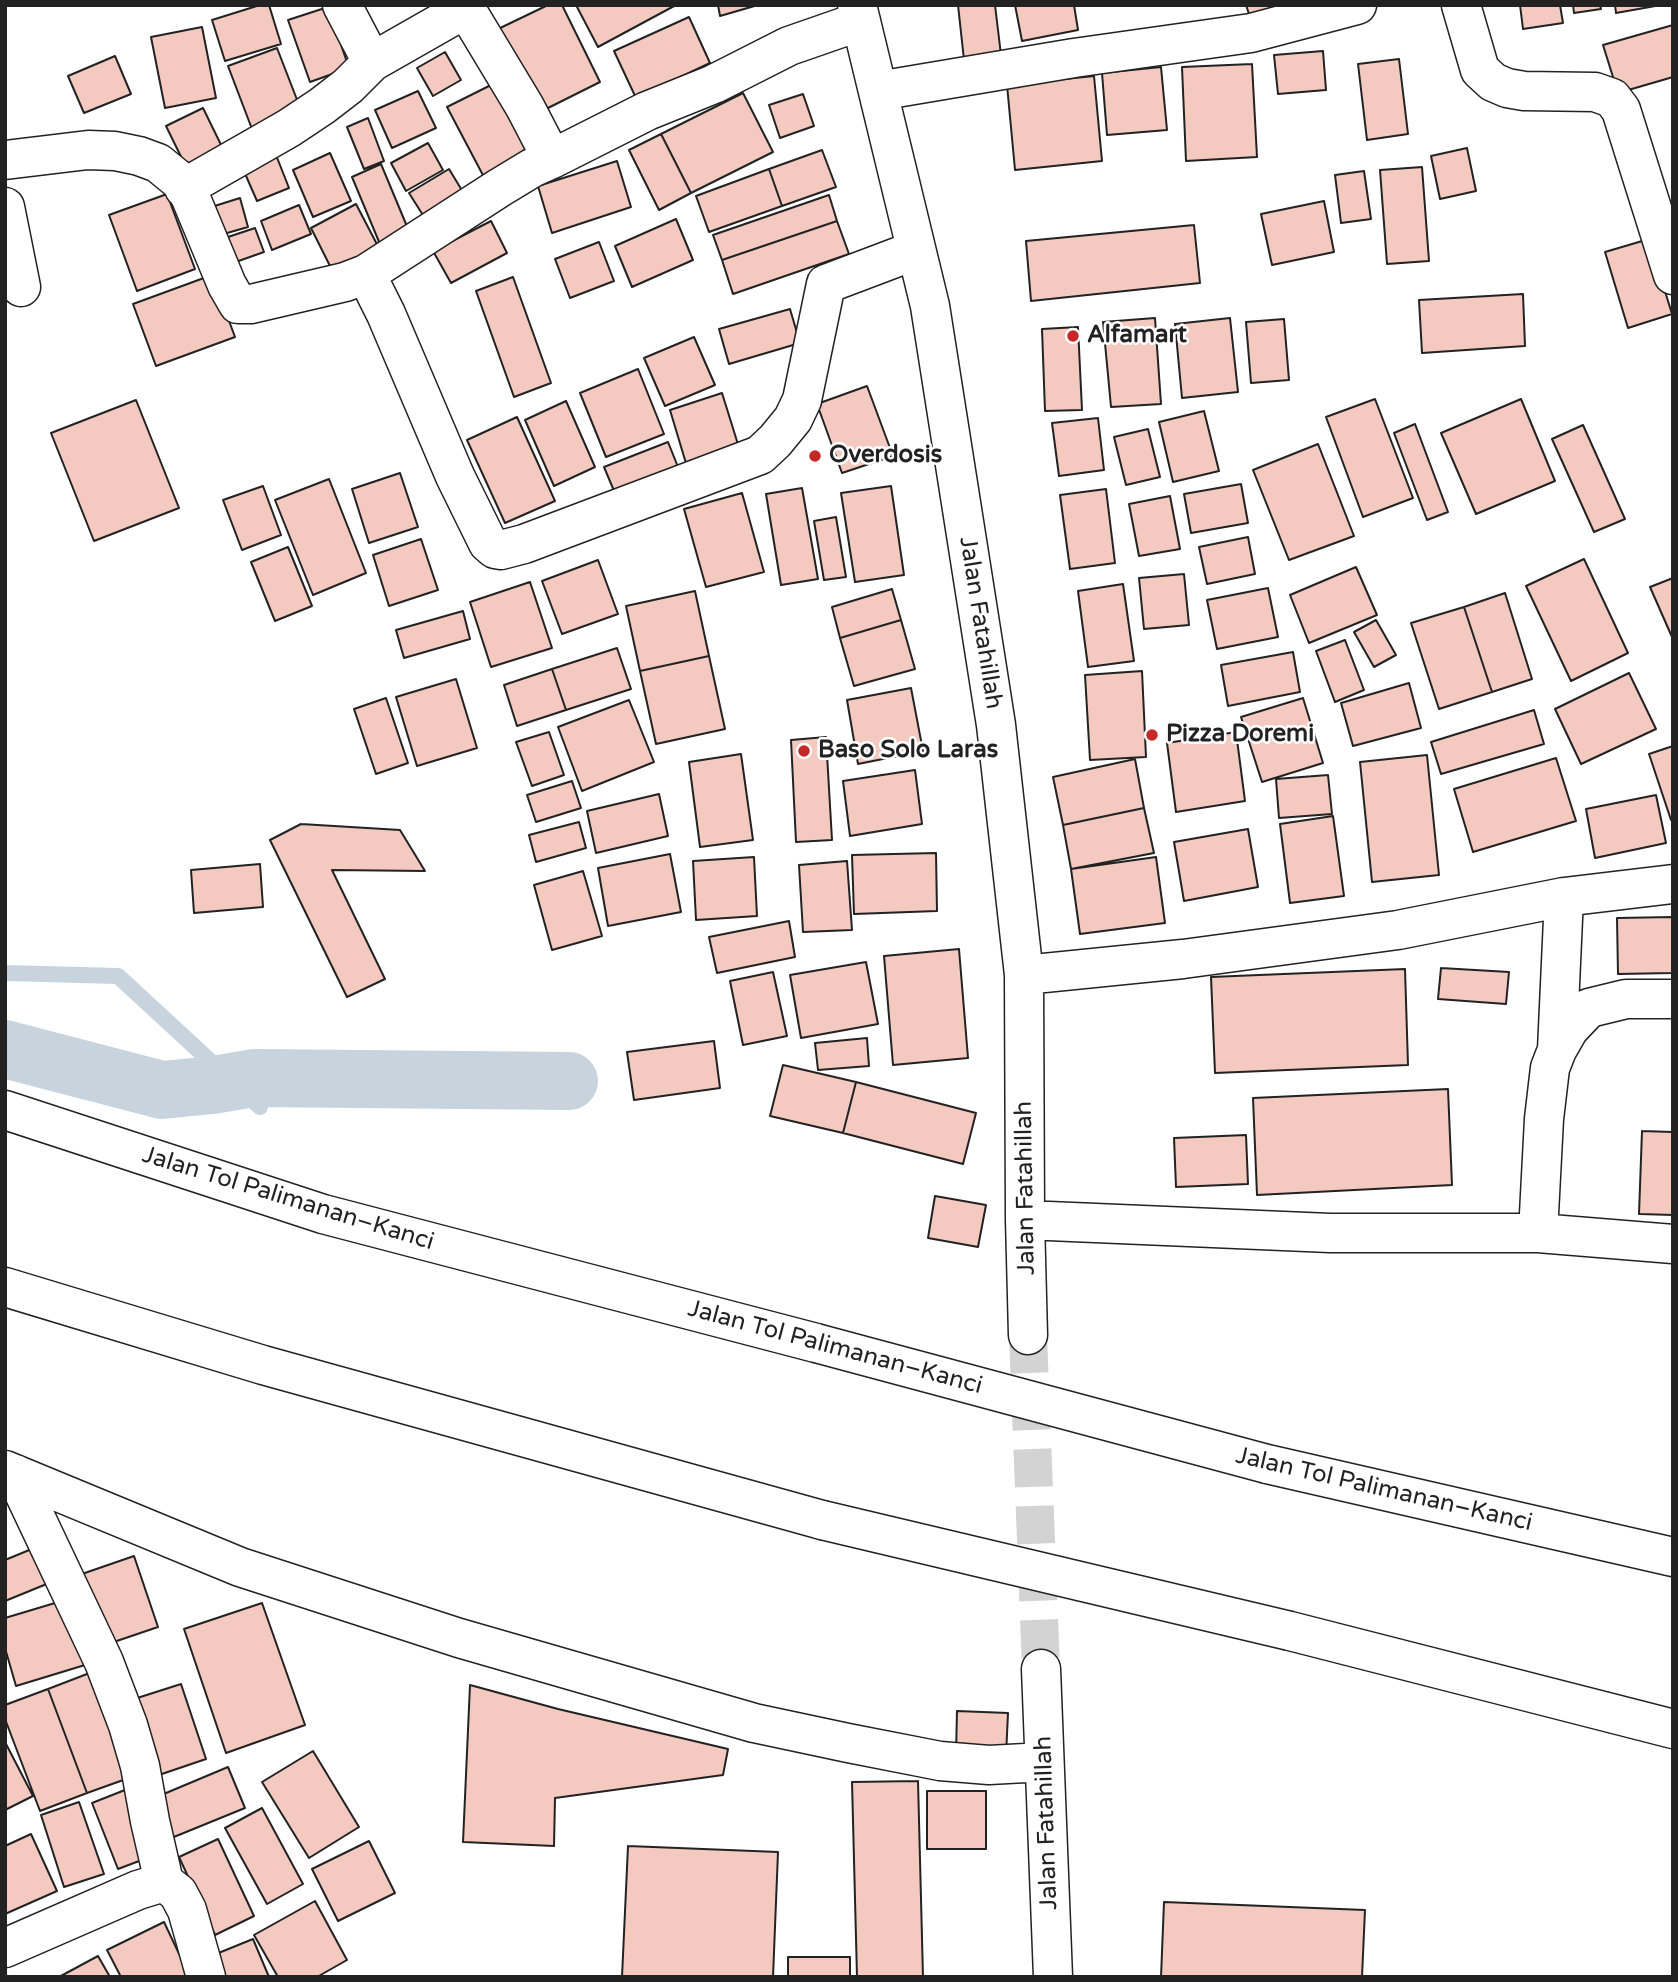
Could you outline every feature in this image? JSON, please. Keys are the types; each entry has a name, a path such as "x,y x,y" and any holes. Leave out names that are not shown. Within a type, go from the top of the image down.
{"main road":[{"path":"342,5 372,62"},
{"path":"878,91 1074,58 1251,33 1357,5"},
{"path":"1461,5 1480,69 1493,82 1524,91 1595,92 1612,97 1621,110 1673,275"},
{"path":"184,188 289,128 323,106 372,62 458,13 469,14 525,107 552,159"},
{"path":"5,160 88,150 115,151 158,163 180,181 184,188 238,304 251,304 345,282 366,274 533,168 647,111 714,84 859,13"},
{"name":"Jalan Fatahillah","path":"859,13 930,306 996,725 1024,975 1028,1335"},
{"path":"5,207 21,287"},
{"path":"366,274 386,314 455,476 488,543 495,550 501,550 524,544 760,455 793,419 802,400 826,284 916,250"},
{"path":"1024,975 1183,959 1398,930 1564,897 1673,884"},
{"path":"1557,1050 1564,897"},
{"path":"1538,1233 1544,1119 1550,1068 1569,1028 1589,1008 1626,999 1673,999"},
{"name":"Jalan Tol Palimanan–Kanci","path":"5,1110 323,1214 1267,1464 1673,1557"},
{"path":"1025,1220 1330,1233 1538,1233 1673,1244"},
{"path":"5,1287 263,1365 821,1520 1290,1631 1673,1729"},
{"path":"10,1472 240,1567 459,1639 754,1723 940,1761 989,1765 1044,1762"},
{"path":"10,1472 104,1662 140,1766 164,1882 178,1893 187,1910 206,1977"},
{"name":"Jalan Fatahillah","path":"1041,1669 1054,1977"},
{"path":"5,1948 138,1890 164,1882"}],"building":[{"path":"260,5 269,5 281,44 225,61 212,20"},
{"path":"548,5 562,5 600,82 538,113 496,30"},
{"path":"576,5 676,5 598,47"},
{"path":"718,5 758,5 720,16"},
{"path":"958,5 995,5 1001,55 964,60"},
{"path":"1015,5 1074,5 1078,30 1022,41"},
{"path":"1246,5 1292,5 1254,29"},
{"path":"1520,5 1560,5 1563,23 1523,29"},
{"path":"1573,5 1600,5 1601,9 1574,13"},
{"path":"1615,5 1661,5 1616,13"},
{"path":"328,7 349,68 310,82 288,20"},
{"path":"689,17 710,63 636,98 614,51"},
{"path":"1673,25 1673,77 1618,93 1603,45"},
{"path":"202,27 216,98 165,108 151,37"},
{"path":"277,48 301,110 252,129 228,66"},
{"path":"1323,51 1326,90 1278,94 1274,55"},
{"path":"445,52 461,80 433,96 417,68"},
{"path":"115,56 131,94 84,113 68,76"},
{"path":"1399,59 1408,134 1367,140 1358,64"},
{"path":"1252,64 1257,157 1186,161 1182,67"},
{"path":"1161,67 1167,130 1107,135 1102,73"},
{"path":"1094,76 1102,161 1015,170 1007,85"},
{"path":"497,82 534,153 485,179 447,107"},
{"path":"418,91 436,128 392,148 375,110"},
{"path":"743,93 773,152 691,193 661,134"},
{"path":"803,94 814,126 780,138 769,105"},
{"path":"203,108 226,155 189,173 166,126"},
{"path":"368,118 384,161 364,169 347,127"},
{"path":"661,134 691,193 659,210 629,150"},
{"path":"428,143 443,170 406,191 391,163"},
{"path":"1467,148 1476,191 1440,199 1431,156"},
{"path":"822,150 836,187 782,206 769,169"},
{"path":"330,153 351,201 313,217 293,170"},
{"path":"276,155 289,188 257,201 243,169"},
{"path":"617,161 631,207 552,233 538,186"},
{"path":"381,164 411,236 382,249 352,177"},
{"path":"1422,167 1429,261 1387,264 1380,170"},
{"path":"449,169 466,197 426,220 409,193"},
{"path":"769,169 782,206 709,232 696,196"},
{"path":"1364,171 1371,219 1341,223 1335,175"},
{"path":"167,194 195,269 137,291 109,215"},
{"path":"829,195 837,221 722,260 713,235"},
{"path":"240,198 248,227 213,237 205,209"},
{"path":"1324,201 1334,252 1272,265 1261,214"},
{"path":"356,204 381,252 335,276 311,228"},
{"path":"299,205 311,234 272,250 261,221"},
{"path":"676,219 693,260 632,287 615,246"},
{"path":"491,221 507,253 451,283 433,251"},
{"path":"837,221 849,254 733,294 722,260"},
{"path":"1194,225 1200,283 1031,301 1026,241"},
{"path":"255,228 264,252 230,264 222,239"},
{"path":"1649,239 1672,314 1628,328 1605,252"},
{"path":"599,242 614,281 570,298 555,259"},
{"path":"212,275 235,337 156,366 133,304"},
{"path":"513,277 551,383 514,397 476,291"},
{"path":"1523,294 1525,346 1422,353 1419,300"},
{"path":"790,309 800,343 729,364 719,329"},
{"path":"1155,318 1161,404 1111,407 1103,322"},
{"path":"1230,318 1238,392 1182,398 1175,324"},
{"path":"1284,319 1289,380 1251,383 1246,322"},
{"path":"1078,327 1082,410 1045,411 1042,329"},
{"path":"694,337 715,385 665,406 644,358"},
{"path":"638,369 664,434 606,457 580,393"},
{"path":"867,386 893,456 842,473 817,404"},
{"path":"722,393 741,454 688,470 670,410"},
{"path":"1375,399 1413,498 1363,517 1326,417"},
{"path":"1521,399 1555,481 1476,514 1441,433"},
{"path":"136,400 179,508 94,541 51,433"},
{"path":"566,401 595,467 554,486 525,420"},
{"path":"1204,411 1219,471 1173,482 1159,422"},
{"path":"517,417 555,501 505,523 467,440"},
{"path":"1098,418 1104,470 1059,476 1052,423"},
{"path":"1415,424 1448,512 1427,520 1394,433"},
{"path":"1583,425 1625,519 1594,532 1552,439"},
{"path":"1148,429 1160,477 1126,485 1114,437"},
{"path":"668,442 680,472 617,498 604,467"},
{"path":"1318,444 1354,536 1289,560 1253,470"},
{"path":"400,473 418,527 369,543 352,489"},
{"path":"329,479 366,573 313,595 275,500"},
{"path":"1241,484 1248,523 1191,533 1184,494"},
{"path":"263,486 281,535 242,550 223,500"},
{"path":"891,486 904,575 855,582 841,493"},
{"path":"802,488 818,579 781,585 766,494"},
{"path":"1106,489 1115,563 1070,569 1060,495"},
{"path":"742,493 764,572 706,587 684,509"},
{"path":"1170,496 1180,549 1139,556 1129,504"},
{"path":"836,517 846,577 824,580 814,521"},
{"path":"1248,537 1255,574 1207,584 1199,547"},
{"path":"421,539 438,590 389,606 373,555"},
{"path":"288,547 312,606 275,621 251,562"},
{"path":"1584,559 1628,653 1571,681 1526,586"},
{"path":"598,560 618,614 562,634 542,581"},
{"path":"1356,567 1377,615 1309,643 1290,595"},
{"path":"1184,574 1189,625 1144,629 1139,578"},
{"path":"1673,578 1673,637 1672,637 1650,587"},
{"path":"530,582 552,648 491,667 470,602"},
{"path":"1123,584 1134,661 1088,667 1078,591"},
{"path":"1268,588 1278,637 1217,649 1207,600"},
{"path":"892,589 901,620 840,638 832,607"},
{"path":"695,591 709,656 640,671 626,606"},
{"path":"1505,593 1532,679 1492,692 1464,607"},
{"path":"1464,607 1492,692 1439,709 1411,623"},
{"path":"463,611 470,639 404,658 396,630"},
{"path":"901,620 915,669 854,686 840,638"},
{"path":"1376,620 1396,655 1374,667 1354,632"},
{"path":"1345,640 1364,690 1335,702 1316,651"},
{"path":"617,648 631,689 566,710 552,669"},
{"path":"1293,652 1300,692 1228,706 1221,665"},
{"path":"709,656 725,729 656,744 640,671"},
{"path":"552,669 566,710 517,726 504,685"},
{"path":"1142,671 1146,757 1090,760 1085,675"},
{"path":"1629,673 1656,729 1581,764 1555,709"},
{"path":"456,679 477,748 417,766 396,697"},
{"path":"1409,683 1421,728 1353,746 1341,703"},
{"path":"911,688 923,751 858,764 847,700"},
{"path":"386,698 408,763 376,774 354,709"},
{"path":"1303,698 1323,763 1262,782 1241,717"},
{"path":"629,700 654,762 582,791 558,727"},
{"path":"1534,710 1544,744 1441,774 1431,742"},
{"path":"549,732 564,775 532,786 516,742"},
{"path":"1236,732 1245,801 1176,812 1167,743"},
{"path":"826,737 832,840 796,842 791,740"},
{"path":"1673,746 1673,820 1671,820 1649,754"},
{"path":"741,754 753,840 700,847 689,762"},
{"path":"1427,755 1439,875 1372,882 1360,762"},
{"path":"1556,758 1576,821 1473,852 1454,789"},
{"path":"1135,759 1144,808 1063,825 1053,777"},
{"path":"915,770 922,824 850,836 843,781"},
{"path":"1328,775 1332,814 1279,818 1276,779"},
{"path":"572,781 581,808 536,822 527,795"},
{"path":"659,794 668,836 596,853 587,811"},
{"path":"1656,795 1666,843 1595,858 1586,809"},
{"path":"1144,808 1154,853 1071,869 1063,825"},
{"path":"1333,816 1344,896 1290,903 1280,824"},
{"path":"579,822 586,848 536,862 529,835"},
{"path":"301,824 400,830 425,871 332,870 385,979 347,997 270,840"},
{"path":"1248,829 1258,887 1184,901 1174,842"},
{"path":"936,853 937,911 854,914 852,855"},
{"path":"670,854 681,912 608,926 598,868"},
{"path":"754,857 757,916 696,920 693,861"},
{"path":"1156,857 1165,923 1080,934 1071,869"},
{"path":"847,861 852,930 803,932 799,865"},
{"path":"260,864 263,907 194,913 191,870"},
{"path":"583,871 602,936 552,950 534,885"},
{"path":"1673,917 1673,973 1618,974 1617,918"},
{"path":"789,921 795,957 717,973 709,937"},
{"path":"959,949 968,1058 893,1065 884,956"},
{"path":"866,962 878,1024 801,1038 790,975"},
{"path":"1441,968 1509,972 1506,1004 1438,999"},
{"path":"1405,969 1408,1065 1215,1073 1211,977"},
{"path":"773,972 787,1036 743,1045 730,981"},
{"path":"867,1038 869,1066 818,1070 815,1043"},
{"path":"714,1041 720,1088 634,1100 627,1052"},
{"path":"783,1065 856,1082 843,1133 770,1116"},
{"path":"856,1082 976,1113 963,1164 843,1133"},
{"path":"1448,1089 1452,1185 1257,1195 1253,1098"},
{"path":"1642,1131 1673,1132 1673,1215 1639,1214"},
{"path":"1246,1135 1248,1184 1176,1187 1174,1138"},
{"path":"935,1196 986,1205 978,1247 928,1238"},
{"path":"39,1546 54,1581 5,1601 5,1560"},
{"path":"134,1556 158,1627 102,1646 79,1575"},
{"path":"65,1600 85,1665 16,1686 5,1648 5,1618"},
{"path":"262,1603 305,1725 226,1753 184,1629"},
{"path":"100,1669 140,1774 87,1793 48,1689"},
{"path":"181,1684 206,1759 156,1776 131,1700"},
{"path":"470,1685 558,1709 728,1749 723,1775 555,1798 554,1846 463,1842"},
{"path":"48,1689 87,1793 40,1811 5,1719 5,1705"},
{"path":"957,1711 1008,1713 1006,1756 956,1754"},
{"path":"5,1742 33,1796 5,1810"},
{"path":"313,1751 359,1827 309,1858 262,1782"},
{"path":"228,1767 245,1808 164,1841 147,1801"},
{"path":"918,1781 923,1977 857,1977 852,1782"},
{"path":"130,1788 155,1855 118,1869 92,1803"},
{"path":"927,1791 986,1791 986,1849 927,1849"},
{"path":"79,1802 104,1874 64,1887 41,1815"},
{"path":"262,1808 303,1884 267,1904 225,1828"},
{"path":"31,1834 57,1891 5,1914 5,1846"},
{"path":"218,1839 254,1916 215,1935 179,1857"},
{"path":"369,1841 395,1893 338,1921 312,1869"},
{"path":"628,1846 778,1852 773,1977 622,1977"},
{"path":"315,1901 347,1960 317,1977 278,1977 254,1935"},
{"path":"1164,1902 1365,1910 1362,1977 1161,1977"},
{"path":"164,1922 190,1977 121,1977 107,1950"},
{"path":"253,1939 269,1977 226,1977 216,1954"},
{"path":"98,1956 110,1977 59,1977"},
{"path":"788,1957 850,1957 850,1977 788,1977"}],"waterway":[{"path":"5,973 118,976 260,1107"},
{"path":"5,1049 162,1090 254,1078 569,1081"}],"tunnel":[{"path":"1028,1335 1041,1669"}],"place":[{"name":"Alfamart","path":"1073,336"},
{"name":"Overdosis","path":"815,456"},
{"name":"Pizza Doremi","path":"1152,735"},
{"name":"Baso Solo Laras","path":"804,751"}]}
